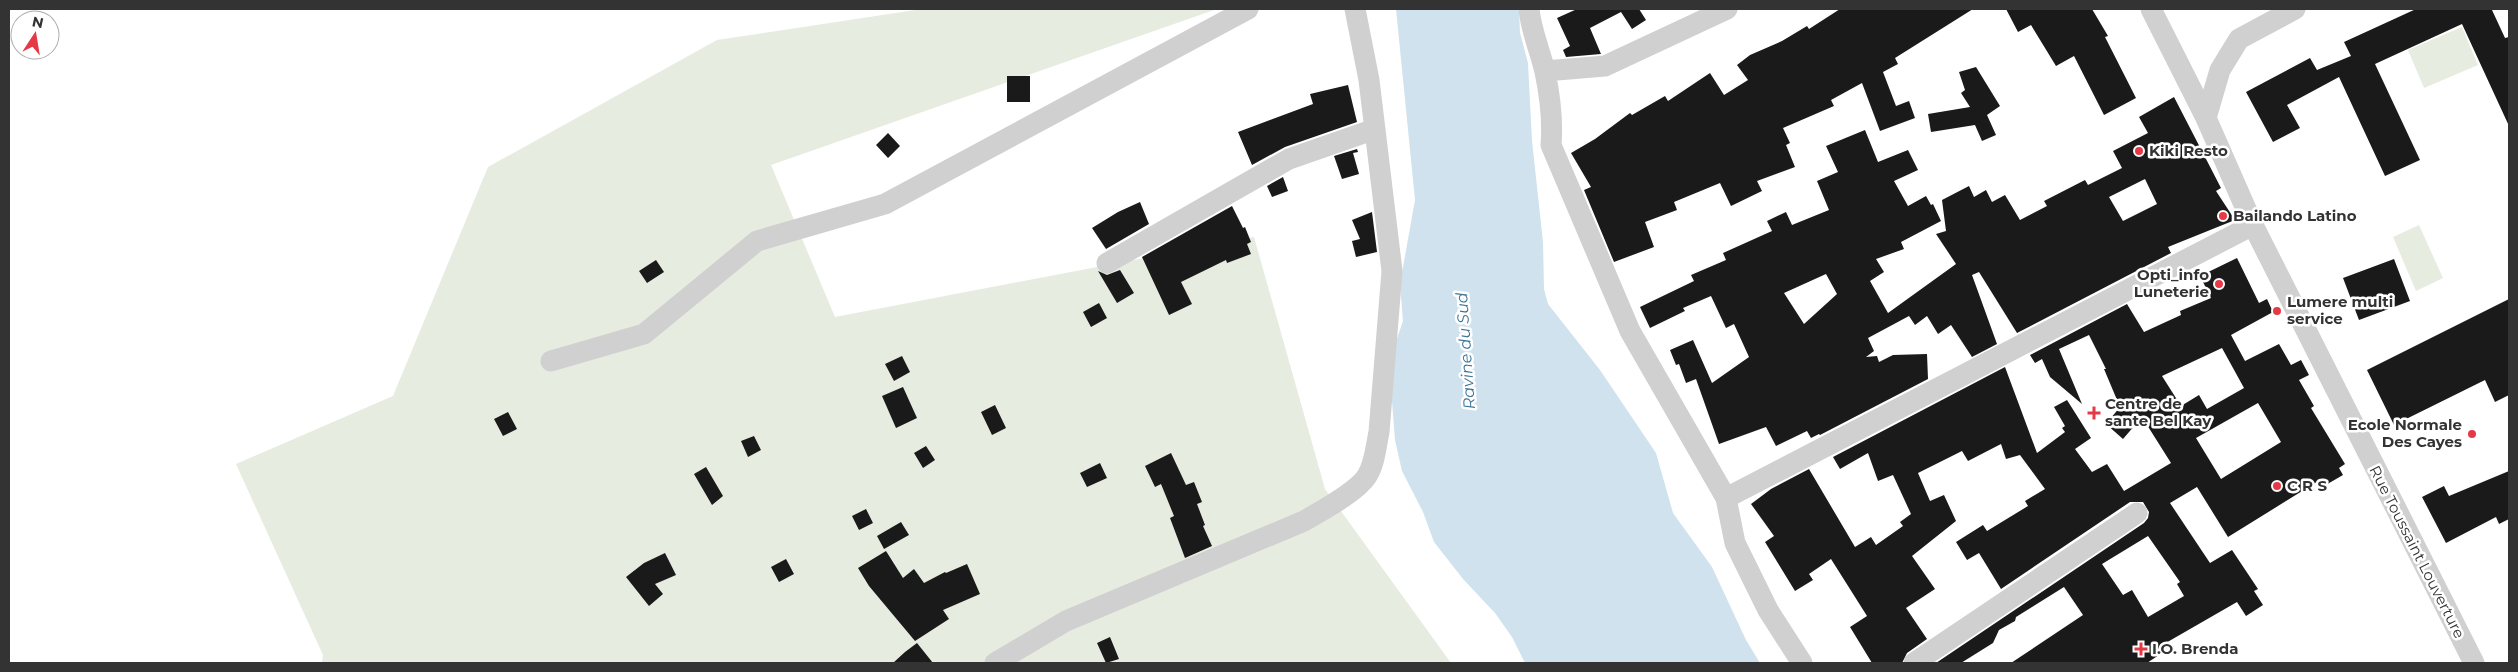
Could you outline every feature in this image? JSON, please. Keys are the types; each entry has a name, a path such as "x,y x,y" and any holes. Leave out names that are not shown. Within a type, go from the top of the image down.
{"street":[{"path":"552,361 644,334 757,241 885,204 1248,9"},
{"path":"995,663 1066,621 1304,521 1339,501 1366,477 1375,456 1379,432 1392,270 1369,80 1355,9"},
{"path":"1529,9 1531,29 1545,71 1553,123 1552,145 1630,332 1726,498 1736,543 1768,610 1802,663"},
{"path":"1545,71 1605,66 1727,9"},
{"name":"Rue Toussaint Louverture","path":"2151,9 2206,118 2253,225 2474,663"},
{"path":"2206,118 2220,70 2239,39 2296,9"},
{"path":"1107,263 1289,159 1375,129"},
{"path":"1726,498 2253,225"},
{"path":"1914,663 2137,513"}],"shaded area":[{"path":"922,9 1217,9 771,165 835,317 1254,237 1325,489 1451,663 322,663 323,655 236,464 393,396 488,167 717,40"},
{"path":"2462,27 2478,65 2424,88 2408,50"},
{"path":"2419,225 2443,278 2416,291 2393,237"}],"water":[{"name":"Ravine du Sud","path":"1396,9 1519,9 1520,33 1528,63 1532,141 1543,242 1544,289 1548,304 1600,370 1656,453 1673,513 1712,567 1746,640 1760,663 1525,663 1512,637 1495,613 1463,579 1434,542 1423,512 1402,471 1395,440 1389,362 1403,321 1400,284 1415,200"}],"building":[{"path":"1577,9 1639,9 1646,20 1632,29 1621,12 1590,28 1601,54 1566,57 1563,50 1570,46 1557,18"},
{"path":"1840,9 1973,9 1895,58 1898,64 1883,72 1896,106 1909,101 1915,118 1880,131 1862,83 1831,100 1834,106 1783,128 1790,143 1786,145 1795,167 1757,181 1762,191 1731,206 1720,183 1674,202 1677,210 1645,222 1654,247 1614,262 1584,190 1591,187 1571,153 1595,139 1630,113 1632,115 1665,96 1668,101 1710,73 1724,95 1748,80 1737,65 1750,55 1782,41 1807,26 1809,29"},
{"path":"2006,9 2092,9 2108,36 2105,37 2136,98 2104,115 2074,56 2056,66 2031,25 2018,32"},
{"path":"2416,9 2495,9 2492,10 2505,38 2509,37 2509,126 2462,24 2375,64 2420,160 2385,176 2339,77 2287,105 2300,128 2273,142 2246,92 2310,58 2317,70 2351,56 2344,42"},
{"path":"1976,67 2000,106 1987,115 1996,135 1982,141 1975,125 1931,132 1928,114 1970,107 1961,93 1965,90 1959,72"},
{"path":"1007,76 1030,76 1030,102 1007,102"},
{"path":"1348,85 1357,122 1285,147 1252,165 1238,132 1313,104 1310,94"},
{"path":"2174,97 2221,188 2216,191 2235,220 2168,247 2171,253 2017,333 1979,272 1972,275 1997,344 1972,357 1951,325 1938,334 1927,316 1915,325 1909,316 1868,338 1874,351 1866,357 1877,356 1879,362 1893,355 1927,354 1928,379 1820,435 1811,438 1807,431 1776,446 1766,427 1719,444 1696,379 1686,383 1679,364 1676,365 1670,350 1693,340 1712,383 1749,357 1734,324 1726,328 1711,296 1683,308 1685,311 1650,328 1640,307 1694,281 1691,275 1726,260 1723,253 1772,231 1767,221 1786,212 1792,225 1829,210 1817,181 1838,172 1826,146 1865,130 1878,162 1908,150 1918,170 1894,181 1908,206 1926,196 1931,205 1933,204 1941,221 1901,242 1904,249 1876,259 1884,272 1870,281 1888,313 1956,264 1936,234 1946,231 1942,200 1969,186 1974,197 1986,190 1992,202 2005,195 2020,220 2047,206 2044,201 2085,180 2088,185 2122,168 2113,151 2148,133 2139,117","holes":["2145,179 2157,204 2123,221 2109,197","1826,274 1837,294 1804,324 1784,293"]},
{"path":"888,133 900,146 888,158 876,145"},
{"path":"1357,149 1358,152 1353,153 1359,174 1342,179 1334,156"},
{"path":"1283,177 1288,191 1272,197 1267,186"},
{"path":"1140,202 1149,224 1106,249 1092,228 1118,212"},
{"path":"1232,206 1243,228 1245,227 1251,242 1247,244 1251,254 1227,263 1226,260 1181,282 1192,304 1169,315 1142,257"},
{"path":"1372,212 1377,252 1356,257 1352,241 1360,239 1352,220"},
{"path":"2237,258 2259,303 2267,299 2273,312 2231,335 2245,361 2279,344 2291,365 2301,360 2309,375 2299,380 2314,406 2311,408 2345,464 2339,468 2343,475 2324,486 2320,480 2228,537 2197,487 2170,503 2210,563 2232,550 2258,589 2254,591 2263,605 2246,616 2237,602 2164,644 2157,650 2159,655 2147,663 2011,663 2083,615 2064,587 2016,617 2015,621 1999,630 1993,643 1961,663 1936,663 2144,523 2148,518 2149,512 2143,502 2130,502 2001,589 1979,553 1967,560 1956,542 1983,525 1987,531 2028,506 2025,501 2045,489 2020,455 2006,459 2001,444 1968,461 1962,451 1918,473 1930,501 1944,495 1956,521 1912,556 1935,589 1906,608 1927,639 1907,653 1902,663 1872,663 1850,627 1867,616 1831,559 1809,574 1813,580 1795,591 1765,542 1774,536 1751,504 1771,489 1809,469 1855,547 1871,537 1876,545 1903,526 1900,522 1911,514 1893,475 1878,481 1868,453 1840,469 1833,457 2005,367 2037,453 2065,432 2062,428 2065,426 2054,407 2067,400 2091,438 2075,449 2092,472 2107,464 2124,491 2171,463 2142,417 2123,439 2106,424 2120,407 2104,369 2106,369 2089,335 2059,349 2082,404 2050,377 2042,359 2035,363 2030,355 2127,304 2144,332 2181,315 2180,311 2211,298 2200,276","holes":["2222,348 2244,388 2207,409 2199,395 2181,406 2162,376","2258,403 2281,442 2221,479 2196,438","2148,536 2180,582 2177,584 2184,596 2148,617 2132,590 2123,595 2102,564"]},
{"path":"2394,259 2410,301 2359,320 2343,278"},
{"path":"656,260 664,272 647,283 639,271"},
{"path":"1120,270 1134,293 1117,303 1098,271 1107,275"},
{"path":"2509,299 2509,395 2495,402 2485,380 2394,425 2367,370"},
{"path":"1099,303 1107,318 1091,327 1083,312"},
{"path":"902,356 910,372 894,381 885,364"},
{"path":"903,387 917,418 896,428 882,396"},
{"path":"995,405 1006,428 992,435 981,412"},
{"path":"508,412 517,429 503,436 494,419"},
{"path":"754,436 761,450 748,457 741,441"},
{"path":"926,446 935,460 923,468 914,453"},
{"path":"1171,453 1186,485 1194,482 1202,502 1197,504 1205,525 1203,526 1212,546 1185,558 1170,518 1174,516 1161,484 1155,487 1145,466"},
{"path":"1100,463 1107,478 1087,487 1080,473"},
{"path":"706,467 723,496 712,505 694,474"},
{"path":"2509,471 2509,519 2499,524 2496,517 2446,543 2422,497 2444,486 2449,496"},
{"path":"866,509 873,523 859,530 852,516"},
{"path":"901,522 909,535 884,549 877,536"},
{"path":"886,551 903,578 914,569 924,583 945,572 967,564 980,594 943,610 949,619 915,641 869,586 858,568"},
{"path":"665,553 676,575 655,584 663,594 649,606 626,577 644,563"},
{"path":"786,559 794,574 779,582 771,567"},
{"path":"1110,637 1119,659 1106,663 1097,643"},
{"path":"917,643 933,663 893,663 905,652"}],"place":[{"name":"Kiki Resto","path":"2139,151"},
{"name":"Bailando Latino","path":"2223,216"},
{"name":"Opti_info Luneterie","path":"2219,284"},
{"name":"Lumere multi service","path":"2277,311"},
{"name":"Centre de sante Bel Kay","path":"2094,413"},
{"name":"Ecole Normale Des Cayes","path":"2472,434"},
{"name":"C R S","path":"2277,486"},
{"name":"I.O. Brenda","path":"2141,649"}]}
